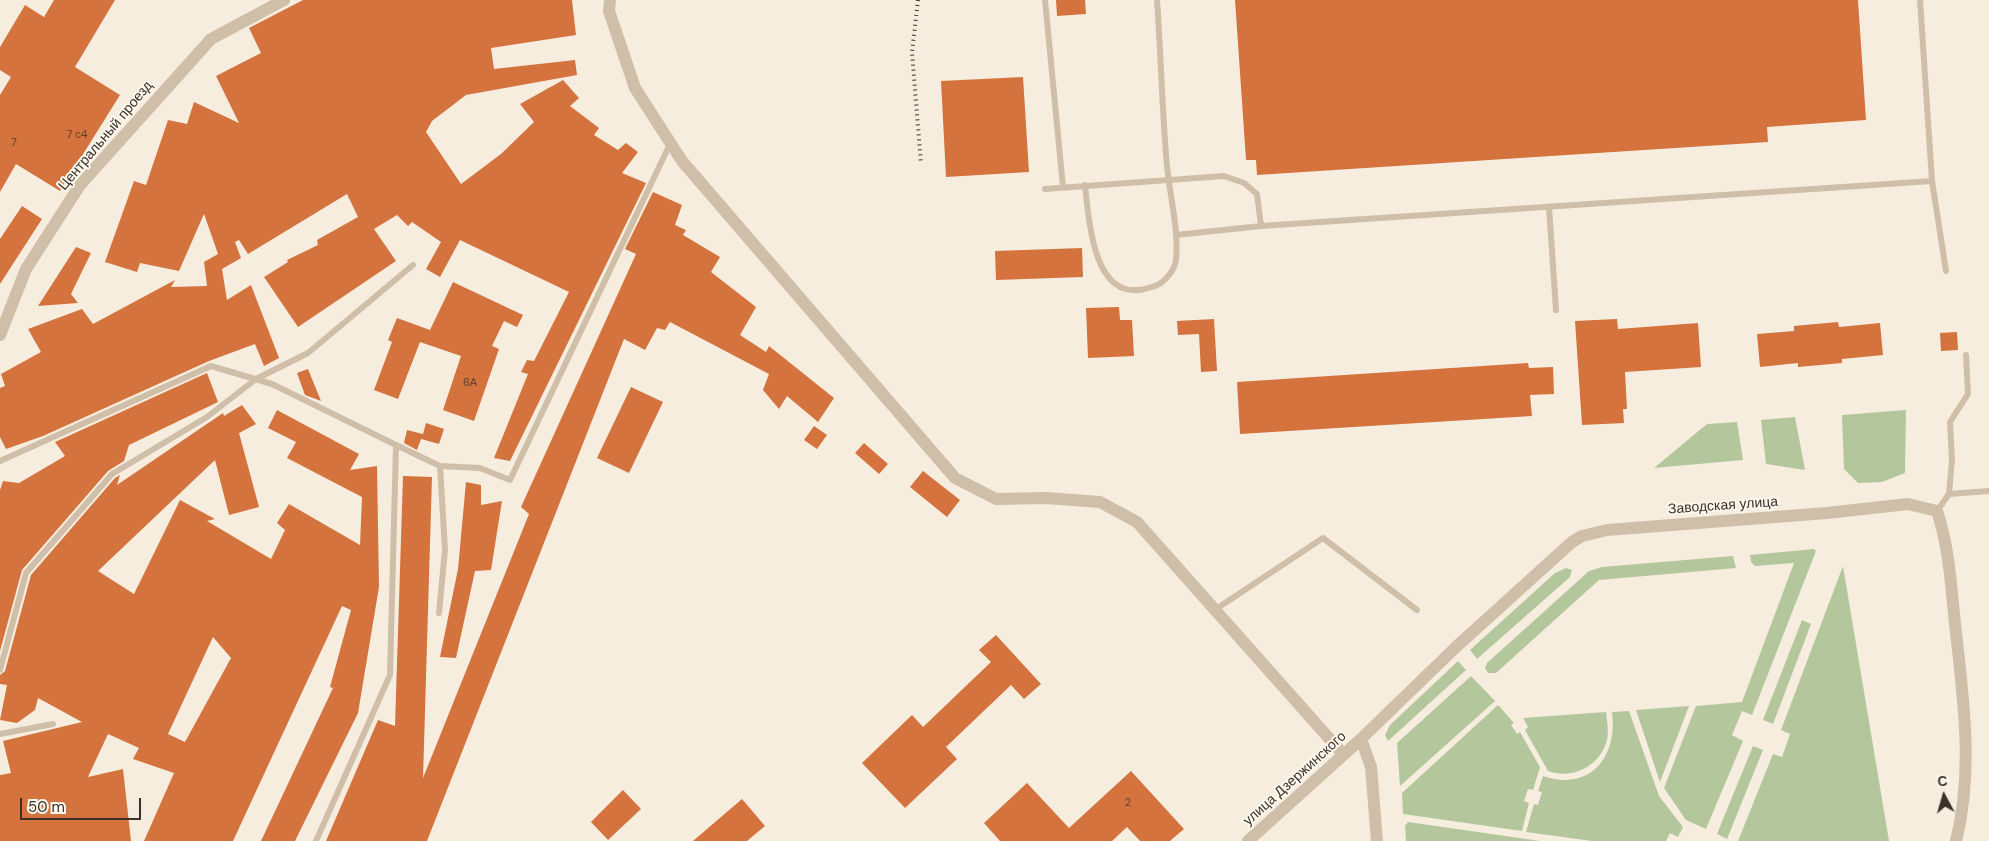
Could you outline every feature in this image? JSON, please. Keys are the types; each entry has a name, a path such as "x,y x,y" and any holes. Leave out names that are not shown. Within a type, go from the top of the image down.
{"street":[{"name":"Центральный проезд","path":"0,335 26,269 80,185 211,39 284,0"},
{"path":"610,0 609,10 635,88 682,161 955,478 996,499 1046,498 1100,502 1137,522 1343,754"},
{"name":"Заводская улица","path":"1362,739 1492,613 1563,550 1582,536 1607,530 1827,514 1908,504 1937,511"},
{"path":"1937,511 1946,537 1964,704 1965,795 1956,841"},
{"path":"1362,739 1371,768 1377,841"},
{"name":"улица Дзержинского","path":"1248,841 1362,739"}],"lane":[{"path":"1045,0 1063,187"},
{"path":"1085,185 1090,238 1096,253 1114,283 1125,289 1140,290 1159,285 1168,277 1176,262 1176,234 1169,180 1157,0"},
{"path":"1920,0 1932,181 1946,271"},
{"path":"0,461 211,366 272,384 440,466 480,468 510,480 671,144"},
{"path":"1045,189 1224,176 1244,183 1257,194 1261,226"},
{"path":"1176,234 1261,226 1932,181"},
{"path":"1549,208 1556,310"},
{"path":"0,670 26,573 112,474 207,417 256,379 308,353 413,265"},
{"path":"1937,511 1948,494 1952,460 1950,422 1968,394 1966,355"},
{"path":"316,841 390,675 396,445"},
{"path":"439,613 445,550 440,466"},
{"path":"1948,494 1989,491"},
{"path":"1216,609 1323,538 1417,610"},
{"path":"0,734 53,724"}],"green space":[{"path":"1906,410 1905,473 1882,482 1858,483 1844,469 1842,415"},
{"path":"1795,417 1805,470 1766,464 1761,420"},
{"path":"1737,422 1743,460 1654,468 1707,424"},
{"path":"1814,549 1816,551 1752,715 1742,711 1732,735 1743,741 1706,829 1686,820 1664,788 1696,706 1742,702 1794,563 1755,566 1751,562 1750,555"},
{"path":"1733,556 1736,568 1599,580 1496,673 1488,673 1485,668 1487,663 1589,571 1602,567"},
{"path":"1843,566 1889,841 1738,841 1773,754 1782,757 1790,734 1781,730"},
{"path":"1566,568 1572,570 1570,577 1477,659 1470,650 1555,573"},
{"path":"1802,620 1811,624 1773,724 1763,720"},
{"path":"1458,661 1466,670 1388,741 1385,735 1390,725"},
{"path":"1471,676 1495,701 1400,786 1397,743"},
{"path":"1498,705 1514,723 1511,725 1517,734 1520,732 1540,767 1533,790 1528,789 1524,801 1529,803 1522,831 1403,814 1402,793"},
{"path":"1689,706 1660,782 1636,710"},
{"path":"1629,711 1659,796 1683,827 1678,837 1670,833 1666,841 1592,841 1526,832 1534,804 1538,805 1542,792 1538,791 1543,776 1560,780 1574,779 1587,775 1597,767 1605,756 1613,728 1612,712"},
{"path":"1606,712 1607,740 1598,757 1584,769 1567,774 1548,771 1525,730 1528,727 1523,718"},
{"path":"1753,746 1763,750 1727,839 1717,834"},
{"path":"1408,822 1540,841 1406,841 1405,826"}],"building":[{"path":"54,0 115,0 75,67 120,95 60,191 16,164 0,192 0,95 11,77 0,70 0,47 25,5 44,17"},
{"path":"303,0 572,0 576,35 491,48 494,69 575,60 577,75 466,95 432,121 426,132 461,184 501,154 534,122 520,104 563,80 579,98 570,106 599,128 594,135 618,150 626,143 638,152 622,173 646,183 510,461 494,458 528,374 521,372 527,360 534,361 569,292 460,240 440,277 426,269 441,242 412,222 408,226 397,215 374,229 396,261 298,327 264,277 288,262 287,260 318,245 317,240 358,217 347,194 248,254 239,240 235,242 241,258 222,269 227,300 251,285 279,358 264,366 255,344 209,361 43,436 6,449 0,437 0,388 5,386 1,374 41,352 28,329 82,309 93,324 175,280 171,287 207,286 204,262 218,254 204,214 179,271 140,263 137,272 105,262 134,181 146,185 168,120 187,124 194,102 239,123 216,76 261,53 249,28"},
{"path":"1056,0 1085,0 1086,14 1057,16"},
{"path":"1235,0 1858,0 1866,120 1767,127 1768,142 1257,175 1256,160 1246,160"},
{"path":"1023,77 1029,172 946,177 941,81"},
{"path":"653,192 682,205 675,225 686,230 683,235 720,257 711,272 756,307 740,335 766,352 769,346 834,398 818,422 787,396 779,409 763,390 769,374 670,322 665,330 657,328 645,350 624,339 427,841 326,841 378,720 395,726 403,476 432,477 423,778 529,514 521,507 636,254 625,249"},
{"path":"22,206 42,219 0,284 0,239"},
{"path":"76,247 91,253 71,294 78,303 38,306"},
{"path":"1082,248 1083,277 996,280 995,251"},
{"path":"453,282 523,315 517,327 504,321 492,346 499,349 474,421 443,410 461,356 420,342 398,399 374,390 392,342 388,340 397,318 430,330"},
{"path":"1119,307 1120,320 1132,320 1134,356 1088,358 1086,308"},
{"path":"1214,319 1217,371 1201,372 1199,334 1178,335 1177,321"},
{"path":"1617,319 1618,329 1698,323 1701,367 1625,372 1627,409 1623,409 1624,423 1582,425 1575,321"},
{"path":"1838,322 1839,327 1880,323 1883,355 1842,359 1842,363 1798,367 1798,363 1760,367 1757,334 1794,331 1794,326"},
{"path":"1957,332 1958,350 1941,351 1940,333"},
{"path":"1528,363 1529,368 1553,367 1554,394 1530,395 1532,416 1240,434 1237,382"},
{"path":"308,369 321,401 305,395 297,373"},
{"path":"207,373 218,402 129,445 124,461 108,471 22,570 0,651 0,490 3,481 19,483 65,456 55,442"},
{"path":"631,387 663,402 629,473 597,458"},
{"path":"242,405 256,424 239,433 259,507 229,515 215,460 98,571 134,594 180,500 215,519 207,521 271,559 285,530 277,523 289,504 360,545 362,497 287,458 296,442 268,428 277,410 359,454 350,470 377,466 379,587 358,713 295,841 261,841 333,688 330,687 351,610 342,606 233,841 144,841 174,773 133,759 139,748 108,734 88,777 123,769 131,841 0,841 0,775 11,773 3,741 82,722 38,698 35,710 17,723 0,720 7,685 0,684 0,675 5,671 31,575 115,478 120,475 117,485 223,413 224,416","holes":["213,637 231,658 185,742 168,734"]},
{"path":"426,423 444,429 439,444 421,439 417,450 404,443 407,430 423,434"},
{"path":"814,426 827,435 817,449 804,440"},
{"path":"864,443 888,464 879,474 855,453"},
{"path":"923,471 960,500 947,517 910,487"},
{"path":"466,482 481,485 481,505 502,501 491,570 475,571 456,658 440,657 458,569"},
{"path":"996,635 1041,684 1024,699 1011,685 946,747 957,759 905,808 862,763 912,715 923,727 991,662 979,650"},
{"path":"1131,771 1184,829 1170,841 1140,841 1127,827 1112,841 1000,841 984,823 1027,783 1069,828"},
{"path":"623,790 641,809 608,840 591,822"},
{"path":"742,799 765,826 747,841 693,841"}],"railway":[{"path":"918,0 912,52 921,164"}]}
